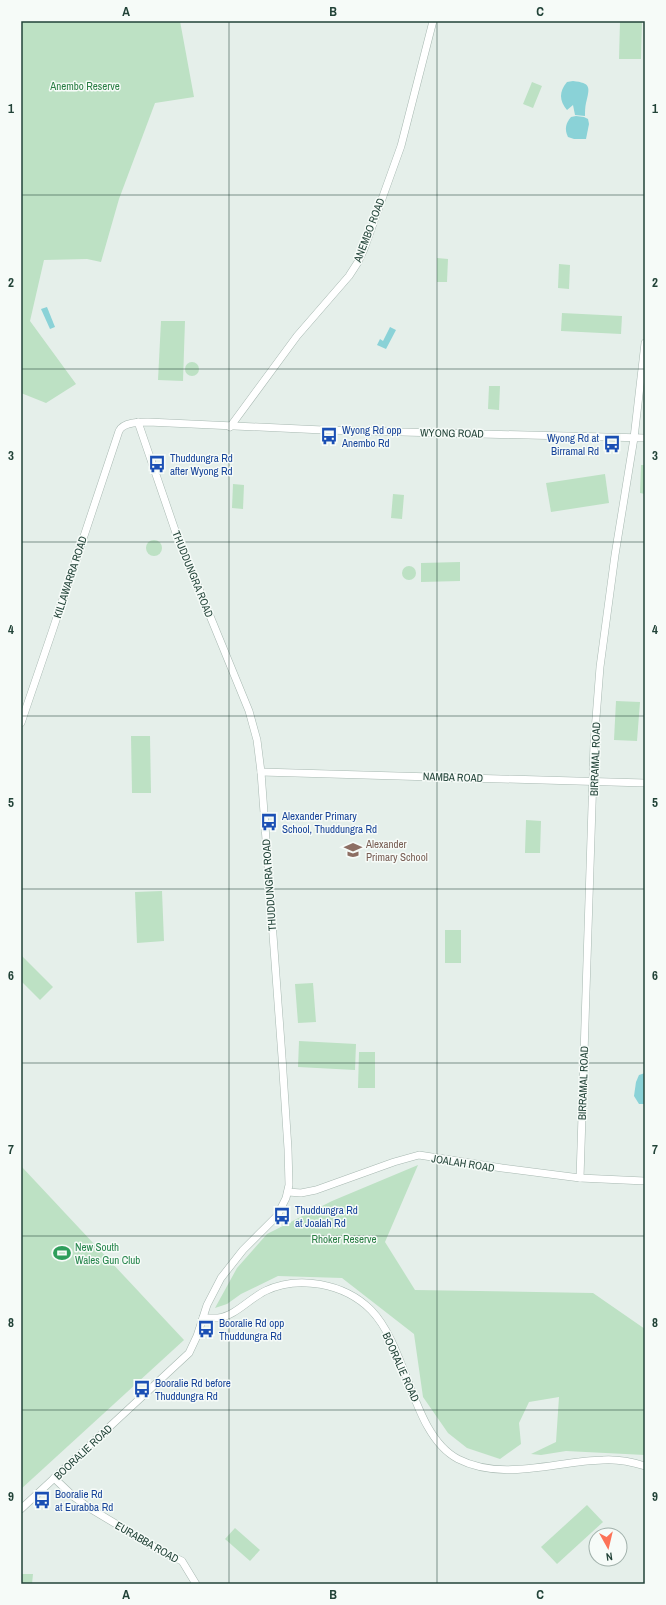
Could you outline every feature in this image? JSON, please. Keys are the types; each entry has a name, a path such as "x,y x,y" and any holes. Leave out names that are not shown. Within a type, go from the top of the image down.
{"street":[{"name":"ANEMBO ROAD","path":"230,427 278,360 358,262 401,146 433,21"},
{"name":"BIRRAMAL ROAD","path":"580,1178 594,782 594,744 600,667 615,555 634,438 645,343"},
{"name":"WYONG ROAD","path":"119,431 120,427 138,422 230,427 645,438"},
{"name":"THUDDUNGRA ROAD","path":"138,422 176,533 249,711 257,740 261,772 287,1126 289,1176 288,1192 276,1216 226,1270 211,1296 203,1318"},
{"name":"KILLAWARRA ROAD","path":"21,723 119,431"},
{"name":"NAMBA ROAD","path":"261,772 645,783"},
{"name":"JOALAH ROAD","path":"288,1192 316,1190 394,1162 419,1155 580,1178 645,1181"},
{"name":"BOORALIE ROAD","path":"21,1509 184,1359 194,1344 203,1318 223,1317 264,1292 286,1284 309,1283 332,1287 362,1302 371,1310 391,1340 429,1430 456,1458 469,1464 490,1469 514,1470 604,1460 620,1461 645,1466"},
{"name":"EURABBA ROAD","path":"54,1478 74,1497 91,1509 161,1551 182,1561 196,1584"}],"green space":[{"name":"Anembo Reserve","path":"21,21 180,21 194,97 155,103 119,199 101,262 87,259 44,260 30,321 76,384 46,403 21,393"},
{"path":"620,21 642,21 641,59 619,59"},
{"path":"532,82 542,86 533,108 523,104"},
{"path":"437,258 448,259 447,282 437,282"},
{"path":"559,264 570,265 569,289 558,288"},
{"path":"562,313 622,316 621,334 561,331"},
{"path":"161,321 185,321 183,381 158,380"},
{"path":"189,362 195,362 199,366 199,372 195,376 189,376 185,372 185,366"},
{"path":"489,386 500,386 499,410 488,409"},
{"path":"641,465 645,465 645,494 640,493"},
{"path":"605,474 609,503 551,512 546,483"},
{"path":"233,484 244,485 243,509 232,508"},
{"path":"393,494 404,495 402,519 391,518"},
{"path":"154,540 160,542 162,548 160,554 154,556 148,554 146,548 148,542"},
{"path":"460,562 460,581 421,582 421,563"},
{"path":"406,566 412,566 416,570 416,576 412,580 406,580 402,576 402,570"},
{"path":"616,701 640,702 637,741 614,740"},
{"path":"131,736 150,736 151,793 132,793"},
{"path":"526,820 541,821 540,853 525,853"},
{"path":"162,891 164,941 137,943 135,892"},
{"path":"445,930 461,930 461,963 445,963"},
{"path":"21,955 53,987 40,1000 21,981"},
{"path":"313,983 316,1022 298,1023 295,984"},
{"path":"299,1041 356,1044 355,1070 298,1067"},
{"path":"359,1052 375,1052 375,1088 358,1088"},
{"name":"Rhoker Reserve","path":"418,1165 385,1242 415,1290 593,1293 645,1329 645,1455 566,1451 541,1455 531,1454 556,1442 559,1397 529,1402 519,1423 521,1444 500,1459 467,1448 448,1433 423,1397 414,1334 342,1278 278,1276 241,1294 227,1304 215,1308 237,1268 267,1234 332,1201"},
{"name":"New South Wales Gun Club","path":"21,1166 184,1340 21,1489"},
{"path":"587,1505 603,1522 598,1527 588,1527 588,1536 557,1564 541,1547"},
{"path":"235,1528 260,1550 250,1561 225,1539"},
{"path":"21,1574 33,1574 32,1584 21,1584"}],"water":[{"path":"573,81 583,83 588,87 585,116 575,115 573,105 567,110 562,103 561,92 564,85 567,82"},
{"path":"576,116 588,119 589,124 586,139 574,139 568,137 566,131 567,124 571,117"},
{"path":"47,307 55,327 50,329 41,309"},
{"path":"390,327 396,330 386,349 377,345 380,339 383,341"},
{"path":"645,1073 645,1104 639,1104 634,1096 636,1082 639,1075"}],"place":[{"name":"Wyong Rd opp Anembo Rd","path":"329,436"},
{"name":"Wyong Rd at Birramal Rd","path":"612,444"},
{"name":"Thuddungra Rd after Wyong Rd","path":"157,464"},
{"name":"Alexander Primary School, Thuddungra Rd","path":"269,822"},
{"name":"Alexander Primary School","path":"353,850"},
{"name":"Thuddungra Rd at Joalah Rd","path":"282,1216"},
{"name":"New South Wales Gun Club","path":"62,1253"},
{"name":"Booralie Rd opp Thuddungra Rd","path":"206,1329"},
{"name":"Booralie Rd before Thuddungra Rd","path":"142,1389"},
{"name":"Booralie Rd at Eurabba Rd","path":"42,1500"}]}
